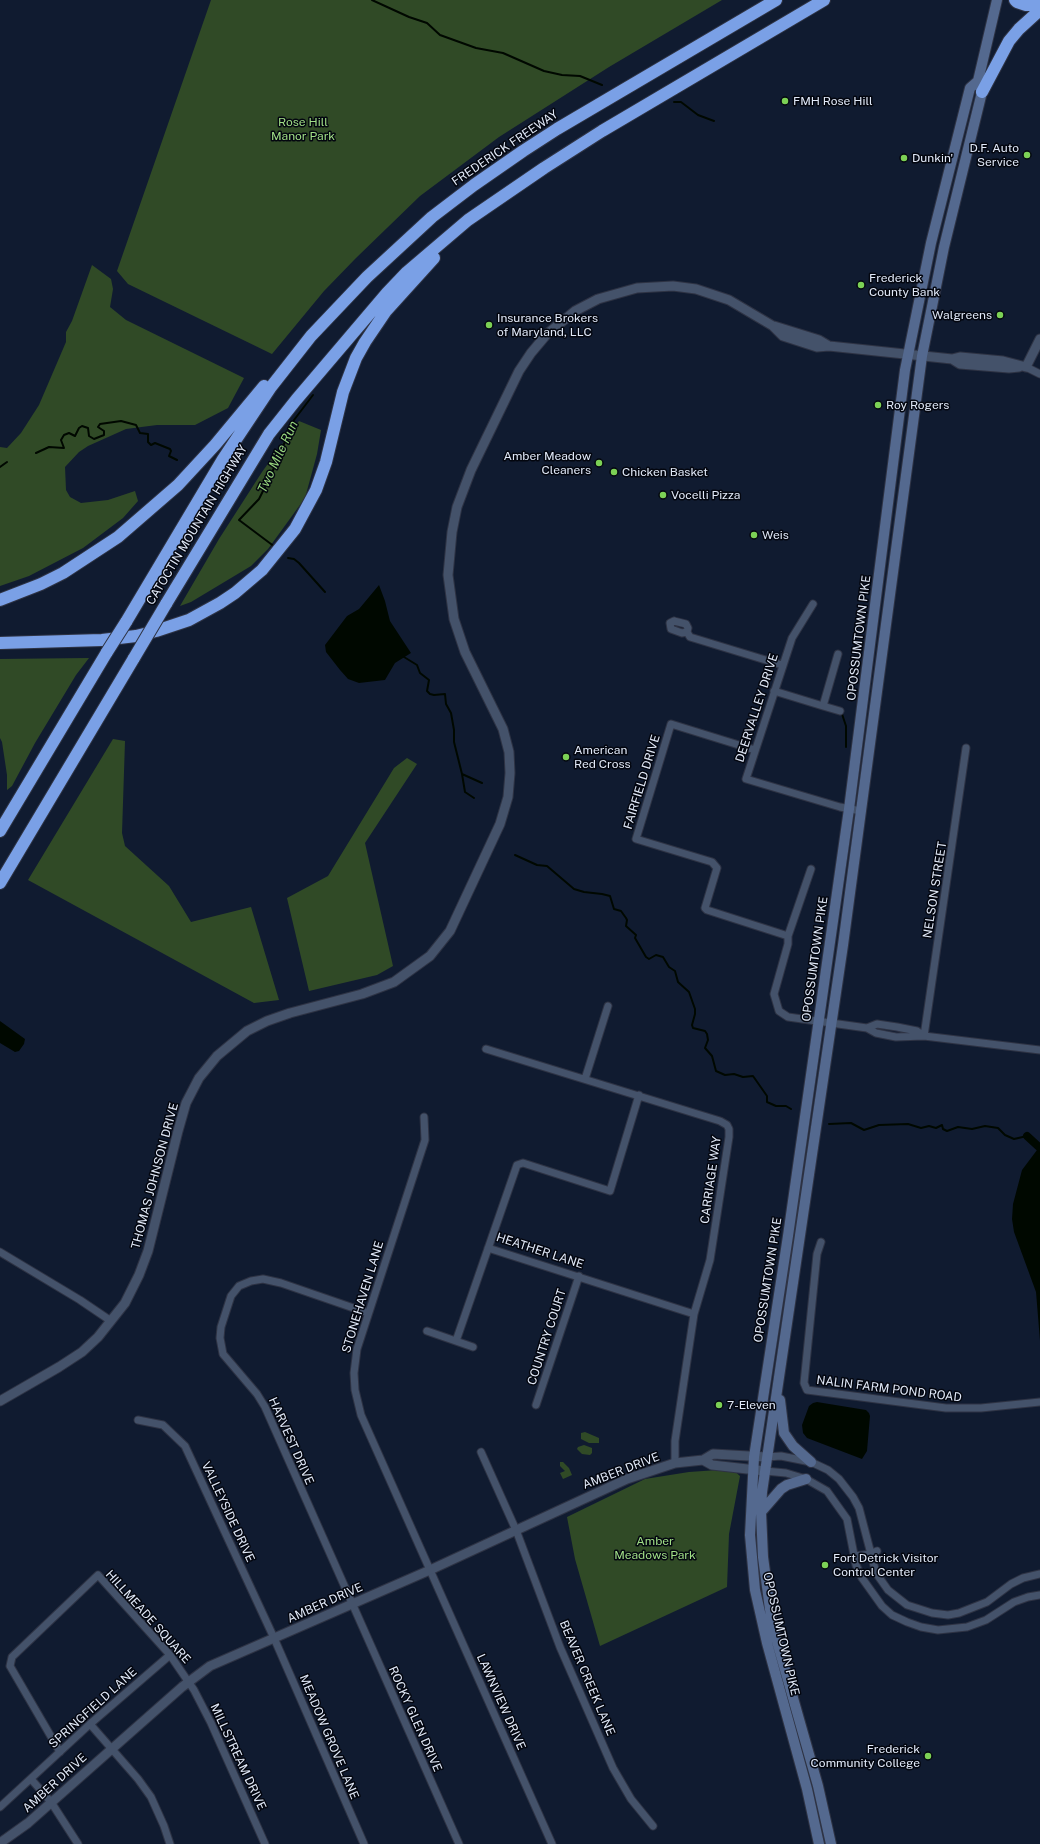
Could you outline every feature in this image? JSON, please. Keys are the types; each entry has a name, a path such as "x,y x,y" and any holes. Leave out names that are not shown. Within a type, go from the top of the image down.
{"highway":[{"path":"731,27 748,8 760,0"},
{"name":"FREDERICK FREEWAY","path":"287,366 333,311 367,277 432,217 474,185 557,129 776,0"},
{"path":"0,643 102,640 156,632 189,620 235,593 262,570 295,529 316,490 326,462 345,386 364,342 386,311 468,220 602,131 824,0"},
{"path":"1015,0 1026,5 1040,5"},
{"path":"980,86 1009,41 1026,22 1040,10"},
{"name":"CATOCTIN MOUNTAIN HIGHWAY","path":"0,883 243,475 269,434 387,293 468,220"},
{"path":"0,600 63,573 100,550 134,524 178,485 234,422 259,391 287,366"},
{"name":"CATOCTIN MOUNTAIN HIGHWAY","path":"0,831 223,459 287,366"}],"main road":[{"name":"OPOSSUMTOWN PIKE","path":"831,1844 818,1786 772,1624 765,1574 761,1512 767,1457 832,1025 922,356 997,0"},
{"name":"OPOSSUMTOWN PIKE","path":"819,1844 807,1789 767,1643 755,1590 750,1535 754,1456 819,1023 849,809 905,370 931,243 970,88 980,86"},
{"path":"778,1382 784,1433 793,1446 811,1462"},
{"path":"761,1512 781,1489 787,1485 806,1479"}],"street":[{"name":"THOMAS JOHNSON DRIVE","path":"0,1401 72,1359 90,1345 125,1303 139,1275 151,1241 186,1103 207,1068 227,1046 257,1025 290,1013 384,987 404,977 422,963 438,947 450,931 500,824 506,807 509,785 509,752 500,720 468,658 458,633 451,604 448,560 454,518 466,482 514,380 527,358 547,334 575,311 598,299 637,288 673,286 708,292 737,304 773,326 819,340 829,346 952,359 960,364 1009,368 1026,367"},
{"path":"1040,339 1026,367 1040,374"},
{"name":"DEERVALLEY DRIVE","path":"813,604 792,638 746,779 849,809 861,810"},
{"path":"687,632 690,637 782,665"},
{"path":"823,706 838,654"},
{"path":"774,691 840,711"},
{"name":"FAIRFIELD DRIVE","path":"755,750 671,724 636,839 712,862 717,868 705,908 707,910 788,936"},
{"name":"NELSON STREET","path":"924,1036 966,748"},
{"path":"811,869 788,936 788,944 776,985 774,994 779,1011 788,1017 832,1025 867,1028 877,1024 897,1026 917,1030 924,1036 1040,1050"},
{"path":"585,1079 608,1006"},
{"name":"CARRIAGE WAY","path":"486,1049 720,1121 727,1125 729,1129 710,1260 694,1314 675,1441 676,1463"},
{"name":"HEATHER LANE","path":"639,1096 610,1191 519,1163 515,1168 488,1248 694,1314"},
{"name":"STONEHAVEN LANE","path":"424,1117 425,1140 368,1313 355,1359 355,1390 362,1415 430,1570"},
{"name":"NALIN FARM POND ROAD","path":"821,1242 817,1254 804,1383 807,1390 946,1408 981,1408 1040,1402"},
{"path":"456,1342 488,1248"},
{"path":"0,1252 80,1300 111,1321"},
{"name":"COUNTRY COURT","path":"536,1405 579,1276"},
{"name":"HARVEST DRIVE","path":"351,1604 265,1407 257,1394 222,1354 220,1338 221,1327 231,1296 239,1286 251,1281 263,1279 368,1313"},
{"path":"427,1331 473,1347"},
{"name":"VALLEYSIDE DRIVE","path":"138,1420 163,1425 185,1446 274,1638"},
{"name":"BEAVER CREEK LANE","path":"480,1452 516,1530 560,1647 613,1768 631,1799 653,1826"},
{"name":"AMBER DRIVE","path":"0,1843 28,1823 111,1748 189,1681 210,1666 430,1570 627,1479 676,1463 703,1460 713,1454 767,1457"},
{"path":"767,1457 781,1456 811,1462 828,1470 839,1479 853,1497 863,1519 874,1553 876,1573 888,1590 907,1604 932,1614 948,1615 973,1609 987,1602 1011,1584 1023,1578 1040,1574"},
{"name":"AMBER DRIVE","path":"703,1460 712,1466 765,1471"},
{"path":"765,1471 786,1473 806,1479 827,1491 847,1519 854,1556 862,1578 882,1606 892,1615 921,1627 948,1630 977,1625 1014,1602 1040,1595"},
{"path":"854,1556 874,1553"},
{"name":"LAWNVIEW DRIVE","path":"430,1570 552,1844"},
{"name":"HILLMEADE SQUARE","path":"60,1752 10,1666 12,1657 98,1575 170,1655 189,1681"},
{"name":"ROCKY GLEN DRIVE","path":"351,1604 459,1844"},
{"name":"MEADOW GROVE LANE","path":"274,1638 364,1844"},
{"name":"SPRINGFIELD LANE","path":"0,1807 90,1724 170,1655"},
{"name":"MILLSTREAM DRIVE","path":"189,1681 211,1723 265,1844"},
{"path":"90,1724 138,1779 151,1797 162,1820 170,1844"},
{"path":"31,1780 52,1802 78,1844"}],"green space":[{"name":"Rose Hill Manor Park","path":"211,0 722,0 609,67 499,137 420,196 324,291 272,354 128,284 117,271"},
{"path":"92,265 111,279 113,289 110,307 126,320 244,378 228,408 195,425 157,425 126,429 88,446 79,452 65,467 66,490 70,497 81,503 108,500 135,491 138,501 123,518 83,548 29,576 0,586 0,447 7,448 21,433 39,405 66,342 66,332 72,321"},
{"path":"299,421 321,430 317,454 305,498 268,549 251,566 191,602 180,606 219,539 262,472"},
{"path":"89,658 76,675 35,743 12,786 7,790 7,775 2,742 0,738 0,659"},
{"path":"113,739 125,741 122,833 125,846 169,886 191,922 251,907 279,1000 254,1003 28,880"},
{"path":"407,758 417,764 365,843 393,966 377,975 309,991 287,898 328,876 394,768"},
{"path":"585,1432 599,1438 599,1443 589,1443 581,1439 581,1433"},
{"path":"584,1445 592,1448 592,1453 590,1455 582,1454 577,1449 578,1447"},
{"path":"560,1462 563,1462 569,1468 572,1475 563,1479 560,1473 565,1471 560,1466"},
{"name":"Amber Meadows Park","path":"732,1469 740,1476 729,1534 727,1587 600,1646 575,1559 567,1517 645,1479 689,1472"}],"shaded area":[{"path":"379,585 390,621 411,653 395,663 385,680 359,683 348,679 326,652 325,645 347,616 359,609"},
{"path":"0,1021 25,1039 24,1044 19,1051 15,1052 0,1043"},
{"path":"1040,1146 1040,1341 1036,1292 1014,1232 1012,1219 1013,1204 1022,1170"},
{"path":"817,1402 866,1410 869,1413 867,1451 862,1459 807,1438 803,1433 802,1425 809,1406"}],"waterway":[{"path":"372,0 409,17 427,23 440,35 476,48 503,53 544,71 562,75 580,76 602,85"},
{"path":"674,102 681,102 698,115 714,121"},
{"name":"Two Mile Run","path":"275,547 239,520 259,499 271,475 294,420 313,395"},
{"name":"Two Mile Run","path":"36,453 49,447 64,448 61,440 64,435 69,433 75,436 79,428 82,426 88,428 89,436 94,439 104,435 104,431 98,427 100,424 121,421 136,425 140,433 148,434 148,442 151,445 155,443 170,449 171,451 169,456 177,460"},
{"name":"Two Mile Run","path":"0,467 7,462"},
{"name":"Two Mile Run","path":"288,558 294,559 299,563 325,592"},
{"path":"404,657 417,665 420,673 429,680 427,691 430,694 445,694 446,704 451,713 454,730 454,742 465,792 474,798"},
{"path":"842,714 846,726 846,747"},
{"path":"462,774 482,783"},
{"path":"515,855 537,865 547,866 574,889 610,896 614,909 621,911 626,918 626,926 636,935 635,938 646,957 649,959 656,955 663,957 669,967 675,971 678,982 689,992 695,1009 692,1025 693,1028 705,1031 707,1034 708,1040 705,1048 712,1056 716,1071 725,1075 734,1074 743,1077 753,1076 767,1096 767,1102 776,1106 786,1106 791,1109"},
{"path":"829,1124 851,1123 864,1130 879,1125 908,1124 921,1128 929,1126 936,1128 942,1125 943,1129 947,1131 958,1127 972,1129 985,1126 998,1128 1005,1135 1014,1139 1027,1136"},
{"path":"1027,1136 1039,1147"}],"place":[{"name":"FMH Rose Hill","path":"785,101"},
{"name":"D.F. Auto Service","path":"1027,155"},
{"name":"Dunkin'","path":"904,158"},
{"name":"Frederick County Bank","path":"861,285"},
{"name":"Walgreens","path":"1000,315"},
{"name":"Insurance Brokers of Maryland, LLC","path":"489,325"},
{"name":"Roy Rogers","path":"878,405"},
{"name":"Amber Meadow Cleaners","path":"599,463"},
{"name":"Chicken Basket","path":"614,472"},
{"name":"Vocelli Pizza","path":"663,495"},
{"name":"Weis","path":"754,535"},
{"name":"American Red Cross","path":"566,757"},
{"name":"7-Eleven","path":"719,1405"},
{"name":"Fort Detrick Visitor Control Center","path":"825,1565"},
{"name":"Frederick Community College","path":"928,1756"}]}
